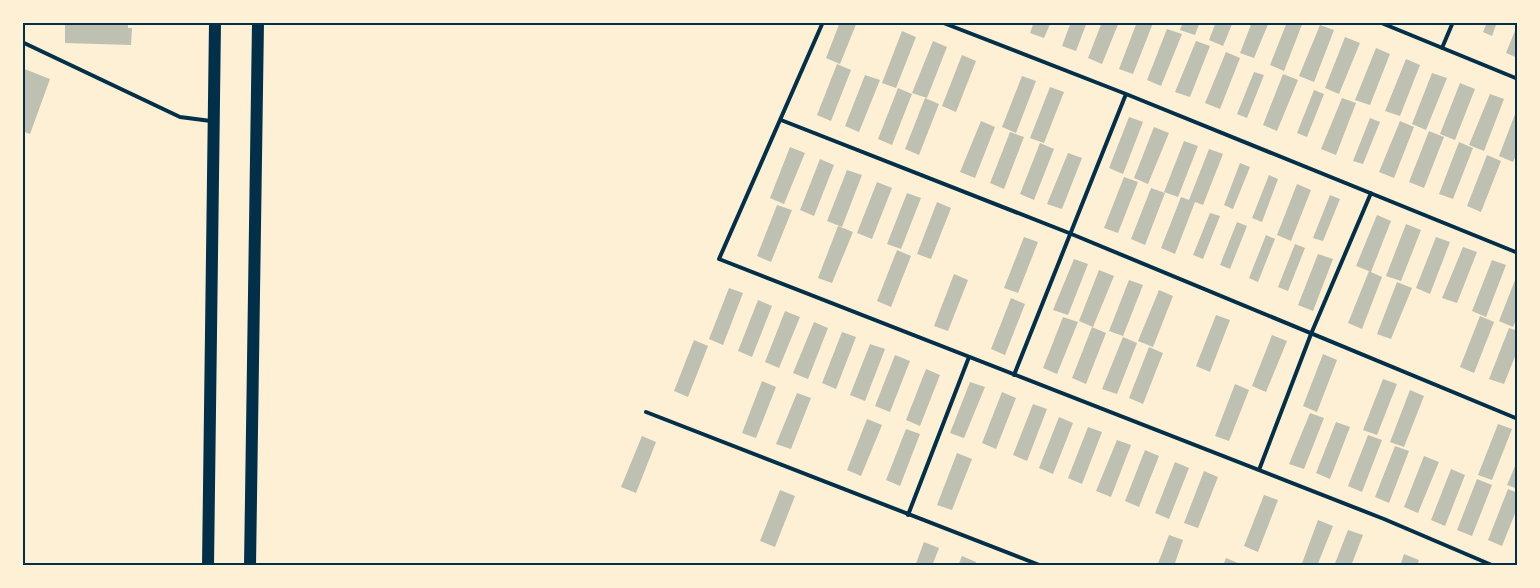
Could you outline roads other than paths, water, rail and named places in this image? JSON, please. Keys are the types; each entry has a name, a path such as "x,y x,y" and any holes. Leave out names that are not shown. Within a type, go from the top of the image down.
{"main road":[{"path":"208,566 215,22"},
{"path":"250,566 258,22"}],"lane":[{"path":"823,22 719,259 1384,519 1494,566"},
{"path":"941,22 1126,94 1518,253"},
{"path":"1379,22 1518,79"},
{"path":"1442,48 1453,22"},
{"path":"22,42 180,117 214,121"},
{"path":"1014,374 1126,94"},
{"path":"780,120 1069,233 1518,419"},
{"path":"1259,470 1311,334 1371,193"},
{"path":"908,514 969,357"},
{"path":"646,412 1042,566"}]}
